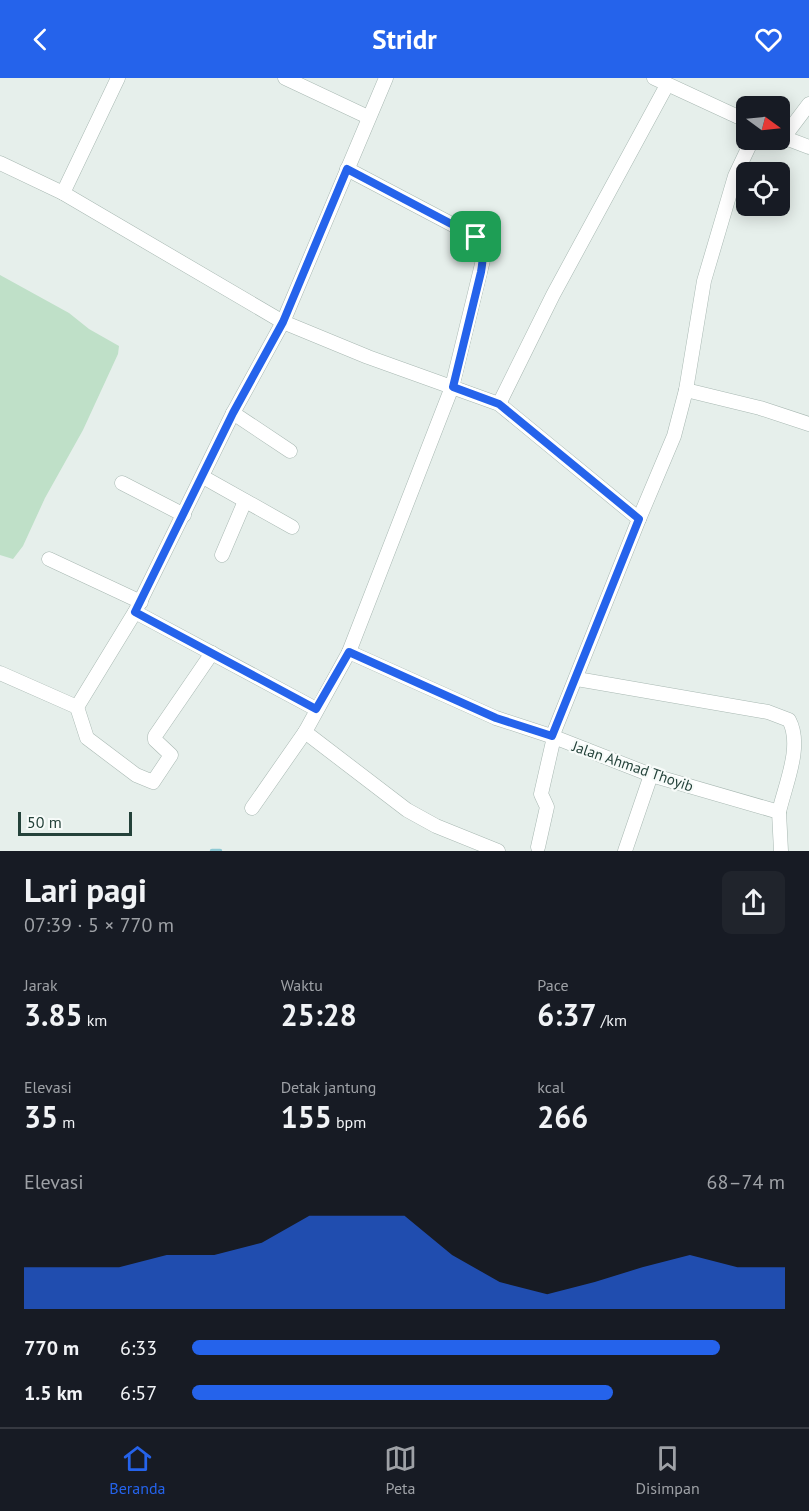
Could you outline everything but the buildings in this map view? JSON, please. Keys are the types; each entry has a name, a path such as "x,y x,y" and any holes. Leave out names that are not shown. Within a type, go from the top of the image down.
{"street":[{"path":"63,193 118,78"},
{"path":"285,78 368,117"},
{"path":"77,707 138,607 233,413 283,322 386,78"},
{"path":"654,78 736,116"},
{"path":"499,404 553,295 667,85"},
{"path":"790,127 809,104"},
{"path":"790,139 809,147"},
{"path":"541,849 547,807 541,794 553,737 674,436 686,390 704,281 735,176 747,150"},
{"path":"0,163 63,193 283,322 368,357 499,404 639,519"},
{"path":"252,808 305,732 349,652 453,387 483,260 480,241 476,237 347,169"},
{"path":"686,390 760,408 809,424"},
{"path":"233,413 290,451"},
{"path":"203,477 292,527"},
{"path":"122,483 184,515"},
{"path":"222,555 245,501"},
{"path":"49,559 138,607 212,653 316,709"},
{"name":"Jalan Ahmad Thoyib","path":"349,652 496,718 553,737 651,775 779,812"},
{"path":"0,673 77,707 87,738 136,775 153,782 171,755 155,740 155,736 212,653"},
{"path":"577,679 768,712 789,720 795,737 779,812 781,851"},
{"path":"305,732 407,810 446,831 498,851"},
{"path":"625,851 651,775"}],"green space":[{"path":"0,275 69,313 89,329 119,346 118,354 83,430 45,498 23,546 13,559 0,555"}],"waterway":[{"path":"212,851 220,851"}],"route":[{"path":"347,169 476,237 480,241 483,260 453,387 499,404 639,519 577,679 552,736 496,718 349,652 316,709 135,612 233,413 283,322 347,169"}]}
